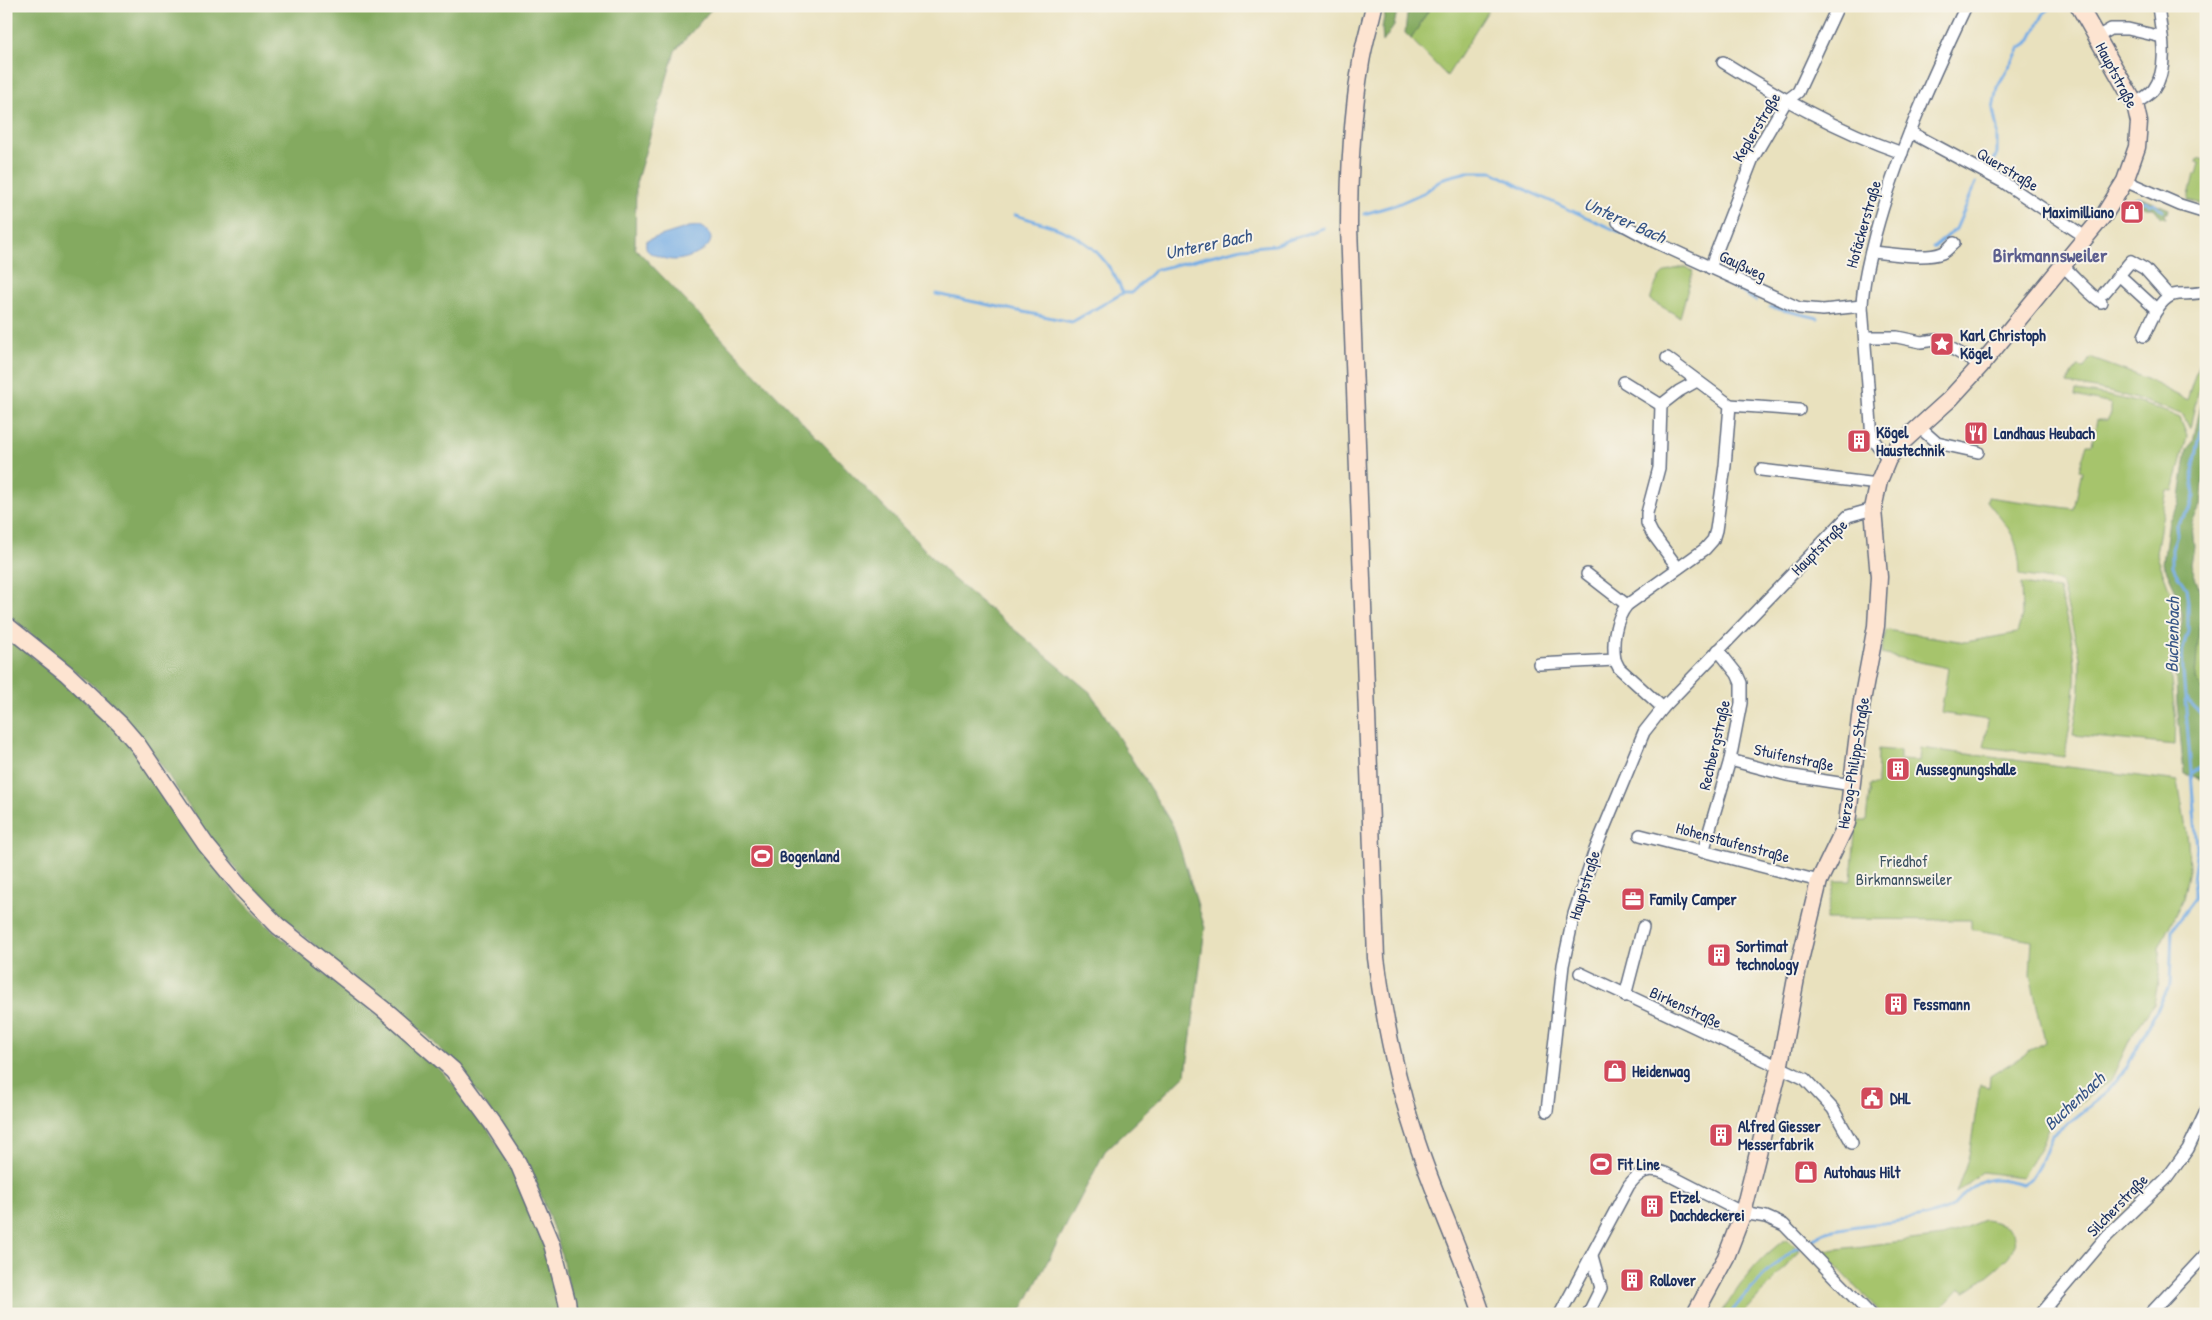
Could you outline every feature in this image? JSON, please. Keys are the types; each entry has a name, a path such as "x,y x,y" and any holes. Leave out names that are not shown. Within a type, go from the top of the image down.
{"street":[{"path":"1374,6 1361,60 1353,118 1349,177 1349,227 1376,958 1389,1044 1414,1134 1466,1267 1482,1314"},
{"name":"Keplerstraße","path":"1710,268 1753,158 1786,101 1798,92 1838,6"},
{"name":"Hofäckerstraße","path":"1888,459 1872,438 1862,286 1884,200 1940,61 1966,6"},
{"name":"Hauptstraße","path":"1547,1111 1563,966 1574,914 1594,850 1644,732 1663,708 1848,516 1872,509 1878,484 1888,459 1898,446 1950,399 1981,365 2087,238 2125,181 2137,147 2139,122 2135,104 2079,6"},
{"path":"2135,104 2155,87 2163,56 2158,6"},
{"path":"2097,37 2111,29 2128,29 2162,37"},
{"path":"1723,62 1786,101 1860,138 1902,153"},
{"name":"Querstraße","path":"1910,132 2002,182 2087,238"},
{"path":"2125,181 2206,213"},
{"name":"Gaußweg","path":"1618,222 1710,268 1799,308 1823,310 1862,306"},
{"path":"1871,252 1924,256 1944,252 1954,243"},
{"path":"2063,266 2088,292 2102,298 2131,261 2145,269 2169,296"},
{"path":"2119,275 2157,310"},
{"path":"2144,336 2157,310 2169,296 2178,294 2190,295 2206,291"},
{"path":"1865,337 1897,337 1921,342 1936,340 1981,365"},
{"path":"1667,358 1730,405 1799,410"},
{"path":"1661,405 1679,391 1697,381"},
{"path":"1624,382 1661,405"},
{"path":"1661,405 1659,468 1647,513 1647,522 1652,533 1678,568"},
{"path":"1663,708 1619,668 1615,660 1613,649 1619,615 1627,606 1713,540 1725,466 1730,405"},
{"path":"1919,427 1937,443 1978,452"},
{"path":"1761,470 1878,484"},
{"name":"Herzog-Philipp-Straße","path":"1695,1314 1726,1257 1743,1213 1779,1068 1797,973 1819,881 1847,824 1862,701 1876,626 1878,577 1872,509"},
{"path":"1587,574 1627,606"},
{"path":"6,625 73,679 120,724 138,745 206,845 244,891 278,926 453,1070 492,1123 518,1163 552,1244 568,1301 568,1314"},
{"name":"Rechbergstraße","path":"1703,852 1730,760 1741,703 1741,683 1718,650"},
{"path":"1539,664 1615,660"},
{"name":"Stuifenstraße","path":"1730,760 1788,775 1852,785"},
{"name":"Hohenstaufenstraße","path":"1640,834 1819,881"},
{"path":"1626,996 1643,927"},
{"name":"Birkenstraße","path":"1580,973 1779,1068"},
{"path":"1779,1068 1805,1079 1814,1088 1832,1109 1852,1143"},
{"name":"Silcherstraße","path":"2041,1314 2107,1236 2167,1178 2188,1149 2206,1111"},
{"path":"1560,1314 1629,1185 1644,1170 1653,1169 1743,1213 1766,1217 1784,1225 1870,1314"},
{"path":"2150,1314 2206,1254"},
{"path":"1588,1314 1601,1288 1592,1256"}],"green space":[{"path":"6,6 714,6 675,51 636,183 635,248 952,578 1091,693 1173,826 1205,928 1186,1074 1105,1151 1020,1314 575,1314 559,1245 542,1198 524,1159 465,1076 428,1036 370,992 262,901 211,840 148,745 129,723 97,689 6,614"},
{"path":"1386,6 1398,6 1394,26 1383,42 1382,28"},
{"path":"1408,6 1431,6 1411,39 1405,33"},
{"path":"1431,6 1491,6 1447,76 1411,39"},
{"path":"2206,158 2206,205 2188,200 2194,174 2197,174 2200,163 2197,162 2198,159"},
{"path":"2139,196 2169,209 2168,213 2165,213 2166,218 2161,217 2154,208 2146,208 2137,202 2132,202 2132,198"},
{"path":"1686,267 1693,271 1680,317 1650,300 1655,285 1665,272"},
{"path":"2206,341 2202,374 2190,429 2183,415 2126,396 2067,384 2077,367 2084,368 2090,358 2142,377 2187,400"},
{"path":"2206,381 2206,449 2201,505 2192,523 2194,547 2191,564 2206,610 2199,626 2195,679 2206,694 2206,777 2201,778 2184,774 2175,663 2183,616 2176,591 2163,563 2169,520 2179,505 2187,449 2193,442"},
{"path":"2076,391 2129,400 2168,413 2180,418 2187,436 2173,491 2167,490 2156,553 2179,616 2170,672 2176,721 2175,745 2073,735 2080,690 2080,657 2061,582 2020,575 2017,551 2012,535 1987,501 1988,497 2074,509 2082,471 2079,470 2087,444 2092,444 2097,420 2107,420 2111,413 2111,404 2075,396"},
{"path":"2021,584 2059,590 2069,628 2073,646 2075,676 2074,699 2065,757 1984,747 1988,720 1941,713 1948,668 1881,654 1886,630 1966,642 2017,633 2022,616"},
{"path":"2193,627 2206,628 2206,781 2196,778 2191,773"},
{"path":"6,636 89,704 119,734 146,767 205,855 247,906 281,938 419,1049 467,1100 504,1156 534,1217 554,1281 561,1314 6,1314"},
{"name":"Friedhof Birkmannsweiler","path":"1920,748 2178,781 2188,841 2189,869 2183,899 2159,947 2160,971 2154,1004 2131,1037 2111,1080 2050,1126 2041,1146 2022,1177 1982,1172 1956,1193 1969,1156 1980,1085 1989,1087 1990,1076 2045,1042 2030,975 2032,940 1971,929 1971,920 1826,919 1835,881 1851,881 1856,821 1866,821 1870,785 1877,785 1878,749 1900,751 1900,760 1919,761"},
{"path":"1984,1220 1998,1223 2009,1229 2013,1234 2015,1239 2014,1246 2010,1254 1975,1285 1965,1291 1960,1288 1936,1314 1882,1314 1822,1251 1943,1236"},
{"path":"1786,1239 1800,1251 1743,1314 1721,1314 1750,1273 1766,1255"}],"water":[{"path":"699,226 708,232 711,238 710,243 705,249 690,257 674,260 667,259 650,253 646,249 646,241 689,227"}],"waterway":[{"name":"Unterer Bach","path":"1993,163 1997,153 1997,129 1993,109 1997,87 2020,48 2030,41 2044,13 2053,6"},
{"name":"Unterer Bach","path":"1364,214 1398,204 1425,192 1444,178 1467,172 1493,172 1530,192 1671,255"},
{"name":"Unterer Bach","path":"1933,248 1956,229 1976,183"},
{"path":"2136,198 2139,197 2142,203 2146,201 2150,205 2154,203 2163,211"},
{"path":"1015,215 1051,226 1080,239 1104,260 1114,274 1123,293"},
{"name":"Unterer Bach","path":"936,294 1072,322 1123,293 1131,293 1155,270 1242,248 1274,245 1323,228"},
{"name":"Unterer Bach","path":"1697,268 1719,278 1756,301"},
{"name":"Unterer Bach","path":"1770,307 1818,318"},
{"name":"Buchenbach","path":"1807,1243 1824,1233 1935,1214 1951,1208 1972,1187 1985,1180 1999,1179 2022,1184 2033,1177 2052,1136 2104,1095 2127,1067 2170,985 2172,929 2195,898 2193,880 2197,848 2182,651 2188,631 2188,603 2186,588 2172,567 2172,549 2177,534 2176,525 2191,508 2194,495 2192,476 2206,406"},
{"name":"Buchenbach","path":"2186,698 2206,719"},
{"name":"Buchenbach","path":"2192,773 2206,764"},
{"name":"Buchenbach","path":"1730,1314 1762,1277 1791,1252 1801,1246"}],"place":[{"name":"Maximilliano","path":"2132,212"},
{"name":"Karl Christoph Kögel","path":"1942,344"},
{"name":"Landhaus Heubach","path":"1976,433"},
{"name":"Kögel Haustechnik","path":"1859,441"},
{"name":"Aussegnungshalle","path":"1898,769"},
{"name":"Bogenland","path":"762,856"},
{"name":"Family Camper","path":"1633,899"},
{"name":"Sortimat technology","path":"1719,955"},
{"name":"Fessmann","path":"1896,1004"},
{"name":"Heidenwag","path":"1615,1071"},
{"name":"DHL","path":"1872,1098"},
{"name":"Alfred Giesser Messerfabrik","path":"1721,1135"},
{"name":"Fit Line","path":"1601,1164"},
{"name":"Autohaus Hilt","path":"1806,1172"},
{"name":"Etzel Dachdeckerei","path":"1652,1206"},
{"name":"Rollover","path":"1632,1280"}],"district":[{"name":"Birkmannsweiler","path":"2050,255"}]}
